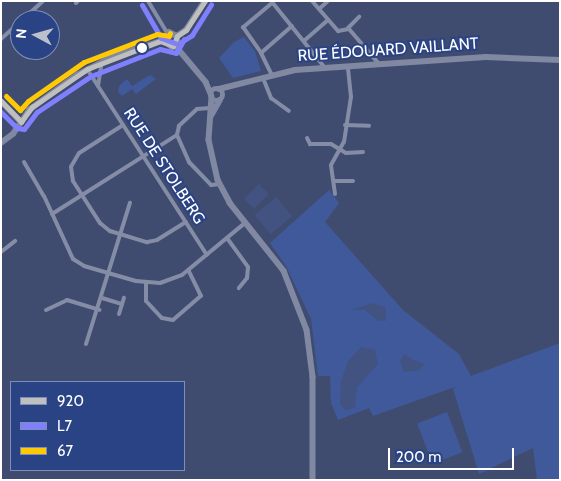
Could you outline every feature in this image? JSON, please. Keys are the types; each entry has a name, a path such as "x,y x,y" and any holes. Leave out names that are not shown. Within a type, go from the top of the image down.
{"street":[{"path":"33,10 43,1"},
{"path":"148,1 167,33 177,36"},
{"path":"175,45 177,36 186,30 205,1"},
{"path":"312,1 341,32 359,17"},
{"path":"319,9 328,1"},
{"path":"272,76 244,27 273,2 305,40 325,68"},
{"path":"305,40 328,20"},
{"path":"261,54 292,26"},
{"path":"348,28 379,64"},
{"path":"1,143 10,137 32,107 87,69 102,61 164,40 167,33"},
{"path":"164,40 168,46 175,45"},
{"path":"175,45 206,82 212,96 221,99"},
{"name":"RUE ÉDOUARD VAILLANT","path":"218,89 272,76 325,68 486,56 560,59"},
{"path":"100,91 98,84 102,61"},
{"path":"335,194 331,162 340,149 351,101 348,66"},
{"name":"RUE DE STOLBERG","path":"87,69 122,126 207,254"},
{"path":"263,78 271,98 289,111"},
{"path":"206,82 218,89 221,99"},
{"name":"RUE ÉDOUARD VAILLANT","path":"221,99 236,85"},
{"path":"218,89 212,96 208,135 211,158 220,184 246,222 284,271 296,296 308,334 314,377 313,480"},
{"path":"208,135 214,109 221,99"},
{"path":"1,101 21,122"},
{"path":"52,214 176,135 179,126 197,109 210,108"},
{"path":"345,125 369,126"},
{"path":"122,126 79,153 73,161 71,178 82,196 102,226 121,234 152,241 186,222"},
{"path":"176,135 189,162 212,185 220,184"},
{"path":"307,138 310,144 329,144 340,149 363,152"},
{"path":"24,162 44,195 73,259 84,266 146,283 168,282 188,271 246,222"},
{"path":"334,182 353,181"},
{"path":"86,344 102,298 130,203"},
{"path":"227,238 248,267 247,278 239,288"},
{"path":"1,252 15,241"},
{"path":"146,283 146,301 162,318 173,320 201,296 188,271"},
{"path":"102,298 122,304"},
{"path":"120,314 124,298"},
{"path":"46,310 67,300 98,310"}],"shaded area":[{"path":"244,37 255,51 261,71 233,78 219,58 234,42"},
{"path":"150,75 156,79 136,94 132,89 122,96 118,92 119,86 127,79 132,86"},
{"path":"259,184 269,194 254,209 244,199"},
{"path":"329,190 339,203 325,222 403,310 459,354 471,376 560,343 560,480 537,480 533,448 479,474 453,389 455,387 373,416 369,408 338,420 331,403 330,376 318,376 311,319 286,266 270,243"},
{"path":"276,197 292,216 271,234 255,215"},
{"path":"373,303 386,308 386,321 378,321 365,310 351,310"},
{"path":"361,347 375,350 378,364 357,387 355,407 346,411 340,404 341,381 348,361"},
{"path":"404,354 413,360 425,364 419,370 404,372 400,362"},
{"path":"447,412 462,452 433,464 417,423"}],"transit line":[{"name":"920","path":"177,36 186,30 205,1"},
{"name":"L7","path":"142,5 161,38 175,43"},
{"name":"L7","path":"181,42 192,35 211,5"},
{"name":"67","path":"6,96 20,110 28,101 84,62 157,34 169,36 170,33"},
{"name":"920","path":"1,101 21,122 32,107 87,69 160,41 173,46 177,36"},
{"name":"L7","path":"1,112 17,128 24,129 37,112 91,76 160,49 176,53 184,39"}]}
